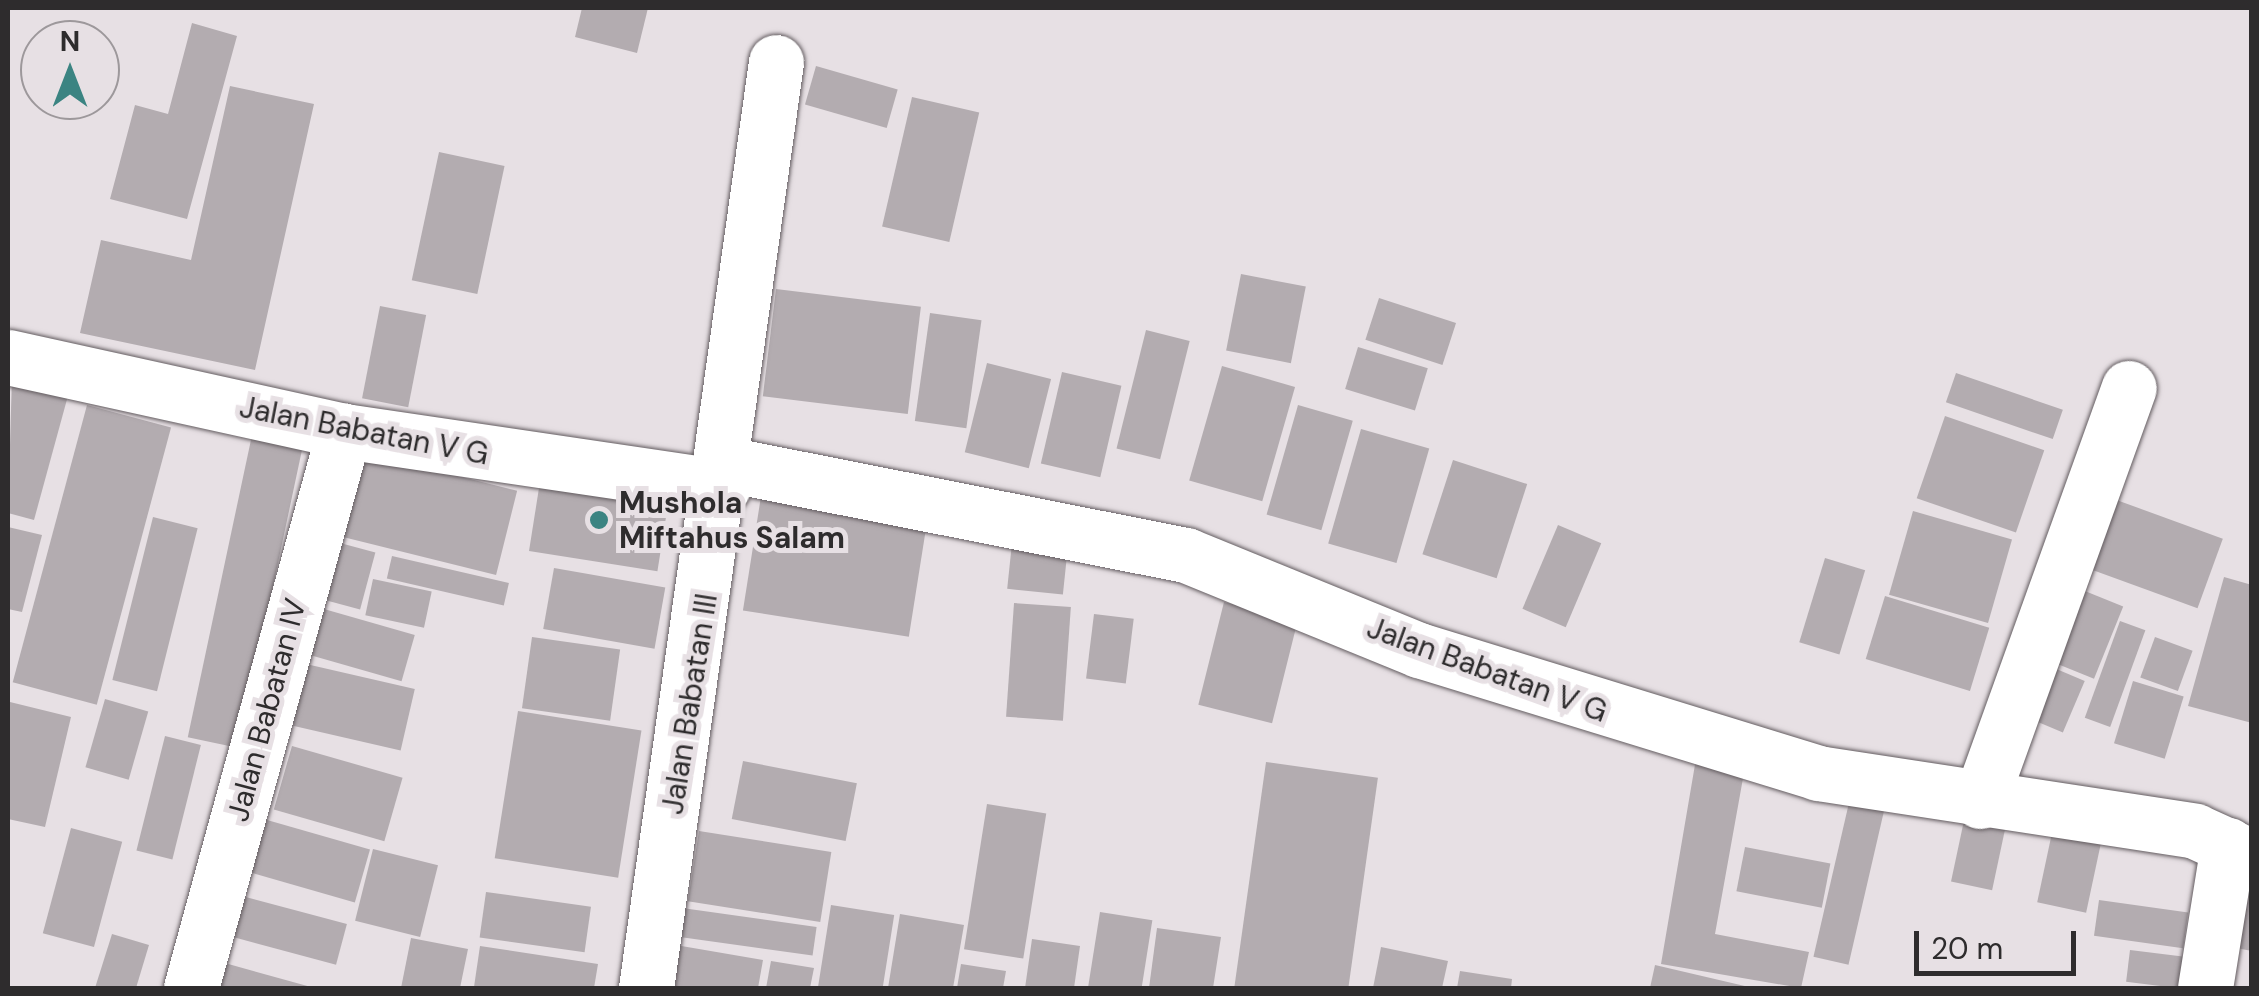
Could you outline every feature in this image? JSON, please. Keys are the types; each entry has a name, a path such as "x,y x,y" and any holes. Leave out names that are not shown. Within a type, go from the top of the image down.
{"street":[{"name":"Jalan Babatan III","path":"646,988 724,476 776,62"},
{"name":"Jalan Babatan V G","path":"8,357 344,431 724,476 1186,555 1419,650 1625,719 1818,773 1980,801 2136,820 2240,851"},
{"path":"1980,801 2129,388"},
{"name":"Jalan Babatan IV","path":"191,988 344,431"},
{"path":"2205,988 2240,851"}],"building":[{"path":"582,8 648,8 637,53 575,37"},
{"path":"192,23 237,36 187,219 110,199 135,105 168,114"},
{"path":"816,66 898,89 887,128 805,104"},
{"path":"230,86 314,104 255,370 80,333 101,240 191,260"},
{"path":"912,97 979,113 949,242 882,227"},
{"path":"439,152 505,166 477,294 412,280"},
{"path":"1241,274 1306,287 1291,363 1226,351"},
{"path":"776,289 921,307 908,414 763,396"},
{"path":"1379,298 1456,323 1442,365 1365,340"},
{"path":"380,306 426,315 408,407 362,398"},
{"path":"930,313 981,320 966,428 915,421"},
{"path":"1146,330 1190,341 1160,459 1116,448"},
{"path":"1358,347 1428,368 1415,410 1345,389"},
{"path":"987,363 1051,379 1029,468 965,452"},
{"path":"1222,366 1295,387 1262,501 1189,480"},
{"path":"1062,372 1121,386 1100,477 1041,464"},
{"path":"1956,373 2063,410 2053,439 1946,402"},
{"path":"12,376 69,392 34,520 8,513"},
{"path":"87,405 171,428 97,705 13,682"},
{"path":"1298,405 1353,421 1321,530 1267,515"},
{"path":"1945,416 2044,450 2016,532 1917,498"},
{"path":"1361,429 1429,449 1396,563 1328,543"},
{"path":"252,435 303,446 239,748 188,737"},
{"path":"358,451 517,491 496,575 337,535"},
{"path":"1453,460 1527,484 1497,578 1422,554"},
{"name":"Mushola Miftahus Salam","path":"542,469 670,489 657,571 529,551"},
{"path":"762,490 928,516 909,637 743,610"},
{"path":"2111,498 2223,539 2198,608 2086,568"},
{"path":"1913,511 2012,539 1988,623 1889,595"},
{"path":"153,517 198,528 157,691 112,680"},
{"path":"1558,525 1601,543 1566,627 1522,609"},
{"path":"8,527 42,535 22,612 8,609"},
{"path":"329,540 375,552 360,609 314,597"},
{"path":"1012,543 1068,549 1063,595 1007,589"},
{"path":"392,556 509,583 504,605 387,578"},
{"path":"1825,558 1865,570 1839,654 1799,642"},
{"path":"554,568 665,588 655,649 543,629"},
{"path":"2224,577 2252,585 2252,723 2188,706"},
{"path":"373,579 432,591 424,628 365,615"},
{"path":"2075,587 2123,606 2094,679 2046,659"},
{"path":"1885,596 1989,628 1970,691 1866,659"},
{"path":"1224,602 1298,620 1272,723 1198,705"},
{"path":"1014,603 1071,607 1063,721 1006,717"},
{"path":"310,605 415,635 402,681 297,651"},
{"path":"1094,614 1134,619 1126,683 1086,679"},
{"path":"2120,621 2145,630 2110,727 2085,718"},
{"path":"532,637 620,649 610,721 522,708"},
{"path":"2155,637 2193,651 2178,691 2140,677"},
{"path":"293,661 415,689 401,751 279,722"},
{"path":"2047,665 2085,681 2063,733 2025,717"},
{"path":"2133,681 2184,696 2165,759 2114,743"},
{"path":"105,699 148,711 129,780 85,767"},
{"path":"10,702 71,717 45,827 8,819"},
{"path":"518,711 641,731 618,878 495,858"},
{"path":"165,736 201,745 172,859 136,850"},
{"path":"292,746 403,778 384,841 274,809"},
{"path":"1698,747 1747,756 1715,934 1809,952 1801,988 1661,964"},
{"path":"743,761 857,783 846,841 732,819"},
{"path":"1266,762 1378,778 1348,988 1234,988"},
{"path":"1851,794 1886,802 1849,965 1813,957"},
{"path":"987,804 1046,813 1023,959 964,949"},
{"path":"1966,811 2007,820 1992,890 1951,881"},
{"path":"246,814 370,850 355,902 231,867"},
{"path":"71,828 122,842 94,947 43,933"},
{"path":"2053,828 2102,838 2086,913 2037,902"},
{"path":"699,831 831,852 820,922 688,901"},
{"path":"1745,847 1830,864 1822,908 1736,891"},
{"path":"373,849 438,865 420,937 355,921"},
{"path":"2252,866 2252,951 2215,944"},
{"path":"486,892 591,907 585,952 480,938"},
{"path":"231,893 347,924 336,965 220,934"},
{"path":"2099,900 2188,913 2183,948 2094,936"},
{"path":"831,905 894,915 883,988 818,988"},
{"path":"675,907 817,927 813,956 671,936"},
{"path":"1100,912 1152,920 1142,988 1088,988"},
{"path":"900,914 964,925 953,988 888,988"},
{"path":"1157,928 1221,937 1213,988 1149,988"},
{"path":"112,934 149,945 136,988 95,988"},
{"path":"411,938 468,949 460,988 401,988"},
{"path":"1032,939 1080,946 1074,988 1025,988"},
{"path":"664,943 763,960 758,988 655,988"},
{"path":"480,946 598,964 594,988 474,987"},
{"path":"1381,947 1448,961 1442,988 1373,988"},
{"path":"2130,950 2185,957 2181,988 2126,982"},
{"path":"214,960 311,987 311,988 205,988"},
{"path":"771,961 814,968 810,988 766,988"},
{"path":"961,964 1006,971 1003,988 957,988"},
{"path":"1655,965 1749,987 1749,988 1650,988"},
{"path":"1460,971 1512,979 1511,988 1457,988"}],"place":[{"name":"Mushola Miftahus Salam","path":"599,520"}]}
